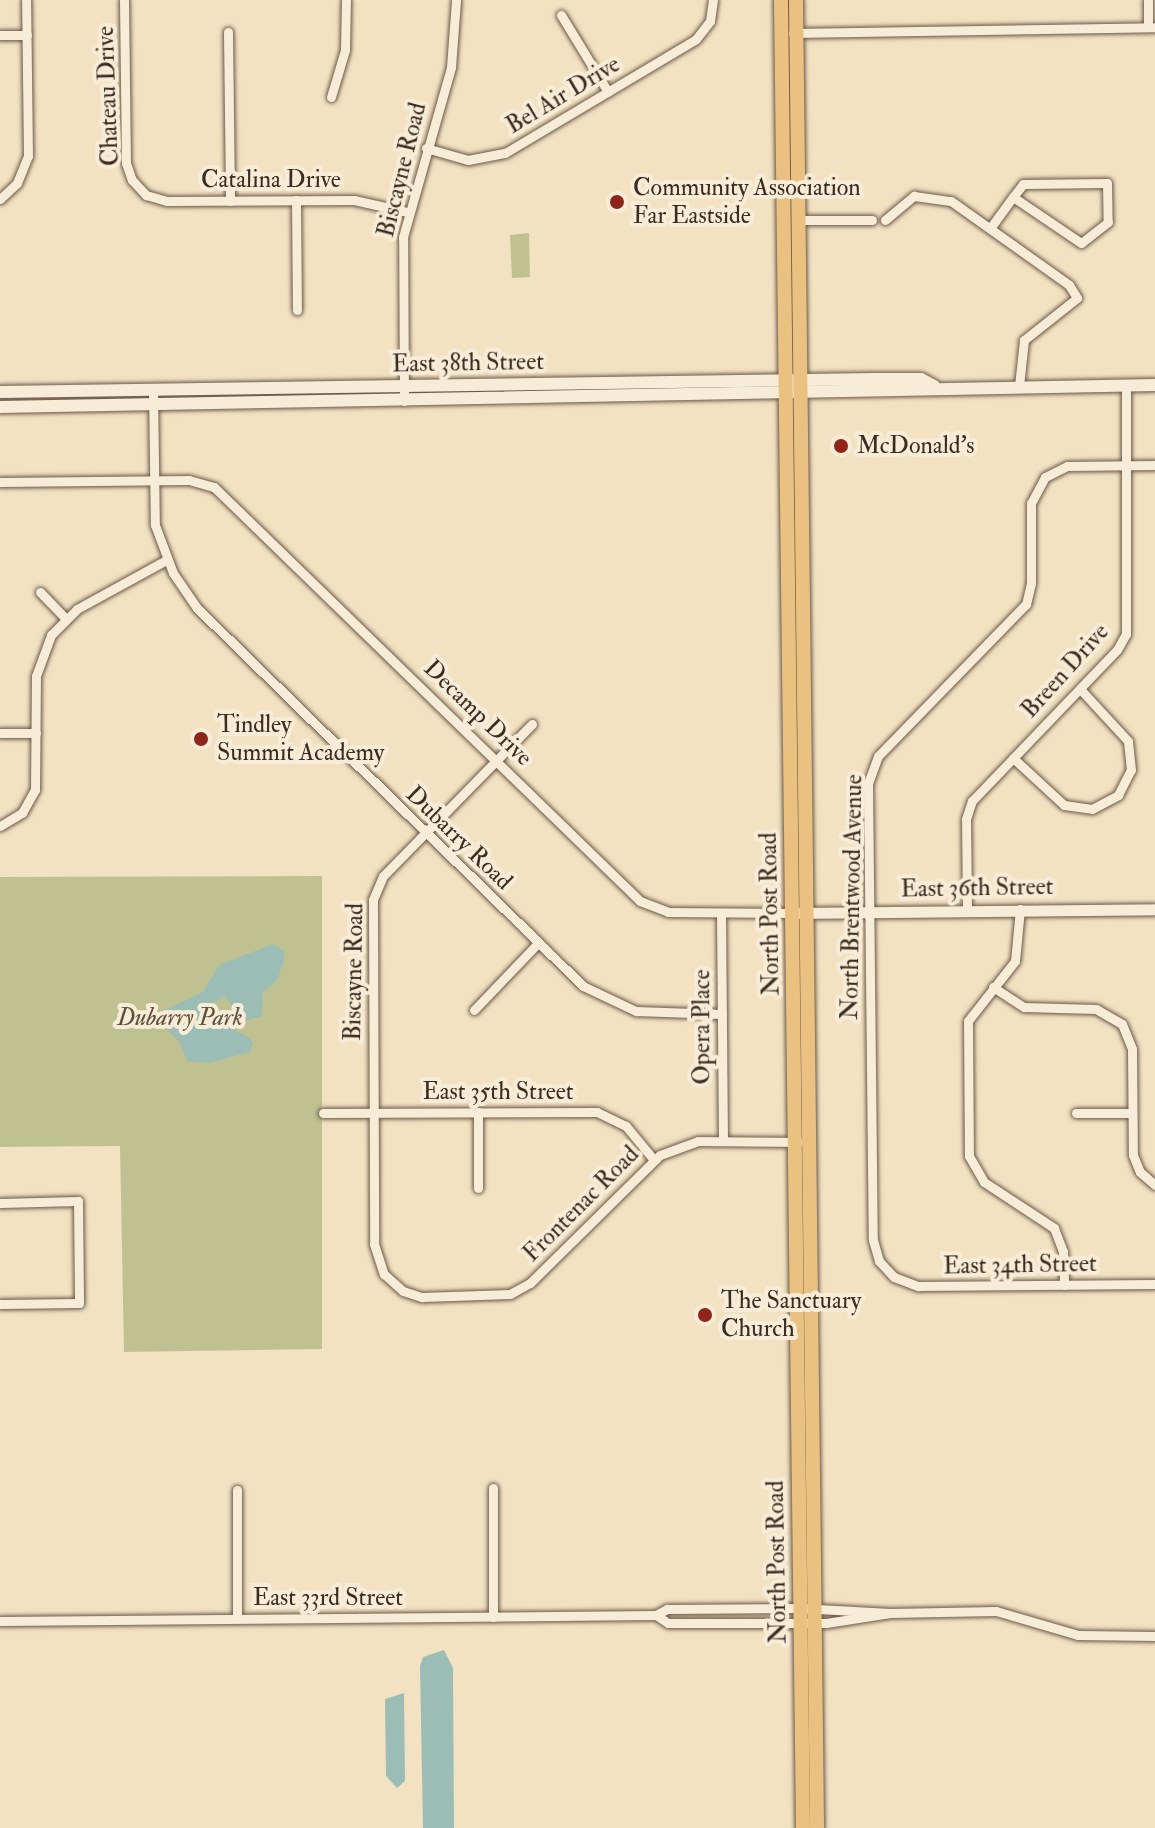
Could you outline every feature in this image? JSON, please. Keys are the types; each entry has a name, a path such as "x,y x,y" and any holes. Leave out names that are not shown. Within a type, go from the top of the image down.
{"main road":[{"name":"North Post Road","path":"781,0 789,33 795,388 807,1615 803,1828"},
{"name":"North Post Road","path":"789,33 796,0"},
{"name":"East 38th Street","path":"0,392 404,386 795,388 920,393 934,386 1155,385"},
{"name":"East 38th Street","path":"0,407 404,401 795,388"},
{"name":"North Post Road","path":"807,1615 817,1828"}],"street":[{"path":"0,199 17,183 28,156 26,0"},
{"name":"Chateau Drive","path":"124,0 126,163 138,188"},
{"path":"331,97 345,50 346,0"},
{"name":"Biscayne Road","path":"404,401 402,256 407,212 451,67 456,0"},
{"name":"Bel Air Drive","path":"426,148 461,159 494,157 692,42 708,25 713,0"},
{"path":"789,33 1152,27 1148,0"},
{"path":"561,15 608,92"},
{"path":"228,32 230,201"},
{"path":"0,35 27,35"},
{"path":"991,227 1013,197 1023,184 1107,183 1108,222 1081,243 1013,197"},
{"name":"Catalina Drive","path":"138,188 167,201 365,201 407,212"},
{"path":"885,220 908,199 922,195 957,204 1061,276 1077,298 1026,337 1019,354 1019,386"},
{"path":"296,200 297,310"},
{"path":"792,220 872,220"},
{"name":"Breen Drive","path":"967,909 968,810 1013,758 1119,648 1128,627 1126,385"},
{"name":"Dubarry Road","path":"153,390 155,525 166,560 197,608 583,986 615,1004 661,1015 722,1014"},
{"name":"North Brentwood Avenue","path":"888,1273 873,1240 868,783 876,759 1026,604 1031,583 1031,503 1042,480 1067,466 1155,465"},
{"name":"Decamp Drive","path":"0,482 196,481 224,494 646,905 668,912 799,913"},
{"path":"0,826 13,820 35,790 39,662 65,618 166,560"},
{"path":"40,592 65,618"},
{"path":"1013,758 1064,805 1092,809 1118,795 1131,770 1128,741 1080,689"},
{"name":"Biscayne Road","path":"388,1280 375,1248 373,900 383,876 532,724"},
{"path":"0,733 36,733"},
{"path":"1020,909 1018,955 976,1005 968,1024 970,1159 984,1182 1054,1228 1063,1247 1064,1285"},
{"name":"East 36th Street","path":"799,913 1155,909"},
{"name":"Opera Place","path":"721,913 723,1141"},
{"path":"474,1010 538,943"},
{"path":"993,987 1024,1007 1091,1009 1117,1020 1131,1046 1132,1113 1138,1169 1155,1185"},
{"path":"478,1112 478,1188"},
{"name":"East 35th Street","path":"323,1113 600,1113 626,1126 654,1160"},
{"path":"1076,1113 1132,1113"},
{"name":"Frontenac Road","path":"388,1280 422,1297 515,1293 530,1283 654,1160 687,1143 802,1142"},
{"path":"0,1203 78,1201 79,1303 0,1304"},
{"name":"East 34th Street","path":"888,1273 918,1286 1155,1284"},
{"path":"493,1488 493,1617"},
{"path":"237,1490 237,1618"},
{"name":"East 33rd Street","path":"0,1621 656,1615 668,1623 807,1615 856,1621 890,1613 996,1611 1078,1635 1155,1636"}],"green space":[{"path":"529,233 530,277 512,278 510,235"},
{"name":"Dubarry Park","path":"322,876 322,1349 124,1352 120,1146 0,1147 0,877"}],"water":[{"path":"273,944 284,951 284,960 277,980 263,992 262,1016 245,1021 224,996 211,1005 219,1023 247,1036 253,1043 250,1052 209,1063 187,1061 180,1043 154,1015 203,992 219,965"},
{"path":"444,1650 453,1668 454,1828 423,1828 420,1666 423,1657"},
{"path":"404,1693 405,1781 397,1788 386,1776 385,1699"}],"place":[{"name":"Community Association Far Eastside","path":"617,202"},
{"name":"McDonald's","path":"841,446"},
{"name":"Tindley Summit Academy","path":"201,739"},
{"name":"The Sanctuary Church","path":"705,1315"}]}
